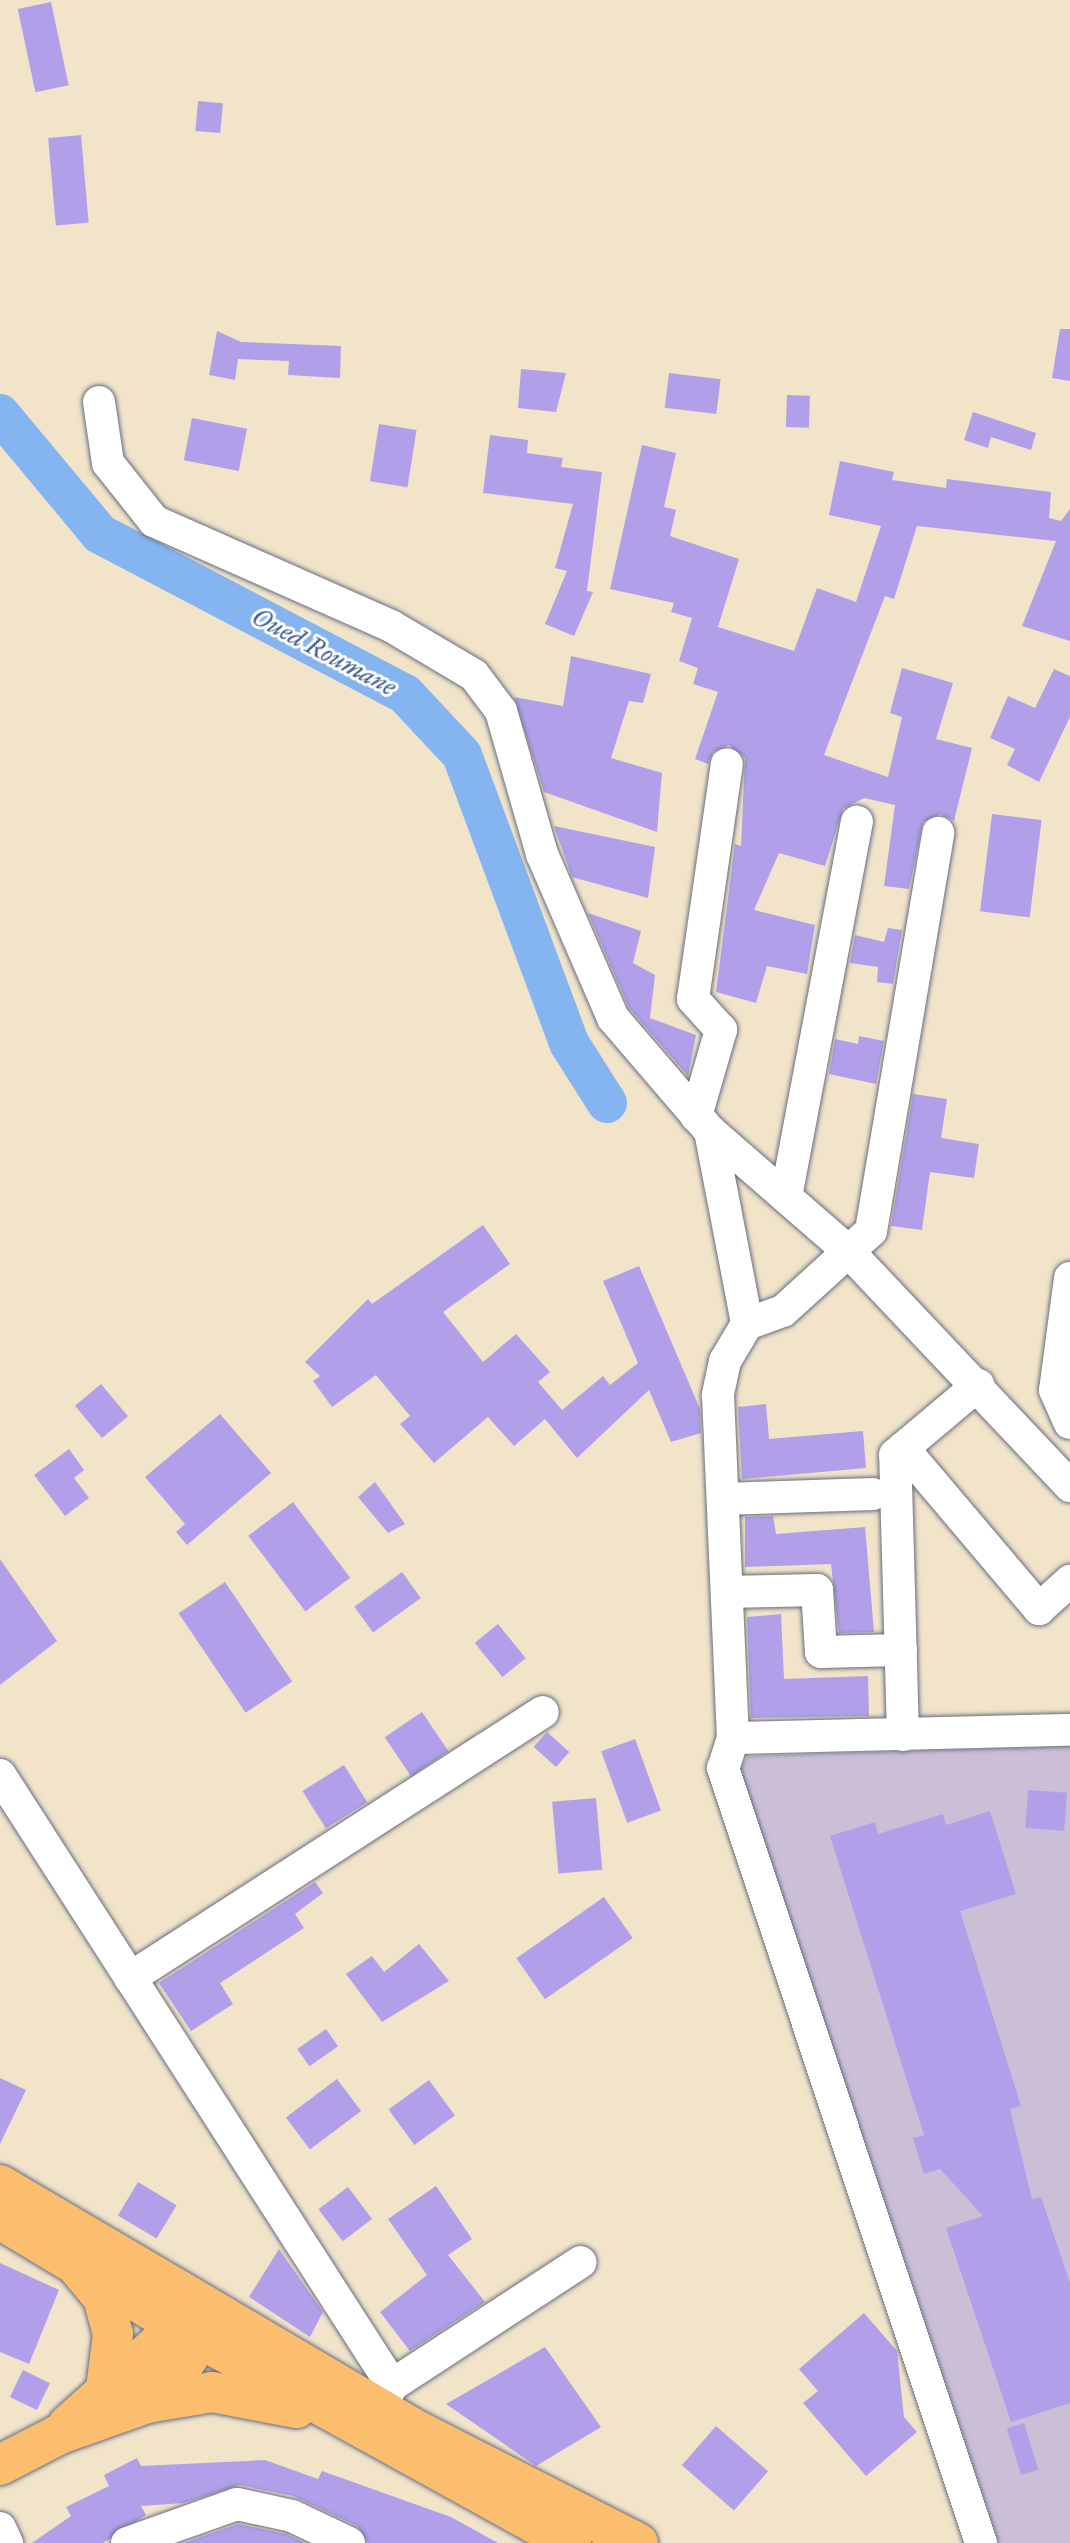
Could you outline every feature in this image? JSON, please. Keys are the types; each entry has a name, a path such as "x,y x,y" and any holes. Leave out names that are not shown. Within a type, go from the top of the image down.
{"main road":[{"path":"0,2185 378,2408 638,2543"},
{"path":"0,2219 190,2333 378,2408 571,2543"},
{"path":"69,2258 103,2297 113,2334 106,2389"},
{"path":"147,2403 189,2356 190,2333 177,2287"},
{"path":"60,2434 158,2344 230,2319"},
{"path":"0,2465 60,2434 147,2403 212,2392 277,2401 378,2408"}],"street":[{"path":"99,402 108,463 154,521 391,626 474,675 501,711 542,854 613,1018 703,1124 847,1250 978,1385 1070,1486"},
{"path":"727,764 693,999 721,1030 703,1124 747,1324"},
{"path":"786,1197 857,822"},
{"path":"938,833 871,1231 783,1311 747,1324 725,1361 718,1395 733,1738 723,1768 981,2543"},
{"path":"1070,1278 1055,1390 1070,1423"},
{"path":"903,1735 895,1455 978,1385"},
{"path":"903,1448 1039,1609 1070,1581"},
{"path":"723,1499 873,1494"},
{"path":"727,1592 817,1590 821,1652 901,1650"},
{"path":"130,1978 543,1712"},
{"path":"733,1738 1070,1730"},
{"path":"0,1775 130,1978 378,2408 581,2262"},
{"path":"142,2540 237,2504 292,2516 349,2543"},
{"path":"0,2528 7,2543"}],"shaded area":[{"path":"1070,1746 1070,2543 999,2543 739,1770 748,1756"}],"building":[{"path":"51,2 69,85 35,92 18,9"},
{"path":"198,101 223,103 220,133 195,131"},
{"path":"81,135 89,223 56,226 48,138"},
{"path":"1060,329 1070,329 1070,381 1052,378"},
{"path":"217,331 241,342 341,346 340,378 288,375 289,361 238,359 235,380 209,375"},
{"path":"521,369 566,373 556,412 518,408"},
{"path":"669,373 721,379 716,414 665,408"},
{"path":"787,395 810,396 809,428 786,427"},
{"path":"973,412 1036,433 1031,450 991,437 988,448 964,440"},
{"path":"192,418 247,429 239,471 184,460"},
{"path":"379,424 417,430 407,487 370,481"},
{"path":"490,435 528,440 527,453 563,458 561,467 602,472 587,591 593,592 574,636 545,624 567,571 555,568 573,504 483,493"},
{"path":"642,445 676,453 664,507 676,510 670,536 739,559 718,627 794,651 817,588 856,602 881,526 829,515 840,461 894,472 892,480 946,488 947,479 1051,492 1049,518 1061,521 1070,509 1070,641 1022,626 1056,541 917,526 894,599 885,596 824,755 888,777 902,717 890,713 902,668 953,683 936,739 972,748 954,821 940,814 923,822 909,889 884,886 895,805 864,798 843,809 825,866 779,853 754,910 815,925 807,974 767,966 756,1003 716,992 735,844 741,846 745,758 729,745 713,752 708,764 695,759 718,692 693,684 698,668 679,661 692,618 671,612 674,603 610,589"},
{"path":"571,656 651,674 643,703 629,701 611,758 662,773 657,832 544,792 514,697 563,706"},
{"path":"1054,669 1070,676 1070,717 1039,782 1007,765 1015,749 990,738 1008,696 1035,708"},
{"path":"992,814 1042,820 1030,917 980,911"},
{"path":"554,826 655,847 648,898 572,877"},
{"path":"588,913 641,931 633,963 655,975 650,1018 696,1035 688,1076 629,1008"},
{"path":"888,928 902,930 893,984 877,982 878,967 850,963 855,935 884,942"},
{"path":"859,1036 884,1041 876,1084 829,1074 835,1039 858,1044"},
{"path":"913,1094 947,1099 941,1138 979,1144 974,1178 930,1172 922,1230 891,1226"},
{"path":"483,1225 510,1264 443,1312 483,1362 516,1334 550,1372 538,1382 562,1410 603,1376 610,1385 638,1363 603,1281 639,1266 700,1409 701,1433 671,1442 649,1390 577,1458 545,1419 514,1446 488,1417 434,1463 400,1424 410,1416 376,1375 332,1407 313,1381 320,1376 305,1362 368,1299 372,1304"},
{"path":"101,1384 128,1416 102,1438 75,1406"},
{"path":"766,1404 769,1439 863,1431 866,1468 742,1479 738,1407"},
{"path":"220,1414 271,1473 187,1545 176,1532 185,1524 145,1477"},
{"path":"69,1449 84,1470 74,1478 89,1498 65,1516 34,1475"},
{"path":"375,1482 405,1524 388,1533 358,1497"},
{"path":"293,1502 350,1578 305,1612 248,1536"},
{"path":"773,1516 776,1534 865,1527 874,1632 839,1633 831,1564 745,1567 745,1517"},
{"path":"0,1559 57,1641 0,1685"},
{"path":"402,1572 421,1598 373,1633 354,1607"},
{"path":"225,1582 292,1681 246,1713 179,1613"},
{"path":"781,1614 784,1679 868,1676 869,1716 751,1718 747,1617"},
{"path":"498,1624 526,1658 502,1677 475,1643"},
{"path":"422,1712 448,1751 411,1776 385,1737"},
{"path":"547,1732 569,1752 556,1767 534,1747"},
{"path":"635,1739 661,1810 627,1823 601,1751"},
{"path":"344,1765 367,1802 326,1828 302,1791"},
{"path":"1028,1790 1067,1793 1064,1831 1025,1828"},
{"path":"596,1798 602,1870 558,1874 552,1802"},
{"path":"990,1811 1016,1894 960,1911 1021,2106 1010,2109 1032,2199 1041,2197 1070,2283 1070,2403 1011,2422 946,2228 983,2216 940,2169 924,2174 913,2138 924,2135 830,1836 875,1822 878,1834 943,1814 946,1825"},
{"path":"315,1882 323,1893 295,1914 304,1928 220,1983 233,2004 191,2031 159,1983"},
{"path":"604,1897 633,1938 545,1999 516,1958"},
{"path":"419,1944 449,1981 382,2022 346,1974 372,1956 384,1972"},
{"path":"326,2029 338,2046 309,2066 297,2049"},
{"path":"0,2078 26,2090 0,2144"},
{"path":"337,2079 361,2111 310,2149 286,2118"},
{"path":"429,2080 455,2116 414,2145 389,2109"},
{"path":"138,2182 177,2205 156,2239 118,2215"},
{"path":"436,2186 472,2239 448,2255 485,2302 410,2351 380,2312 427,2275 388,2219"},
{"path":"348,2187 372,2219 343,2241 318,2209"},
{"path":"279,2249 323,2312 310,2337 249,2297"},
{"path":"0,2263 59,2290 29,2364 0,2352"},
{"path":"864,2313 897,2351 904,2417 917,2432 866,2476 803,2403 818,2391 799,2369"},
{"path":"545,2347 601,2427 536,2466 446,2404"},
{"path":"23,2370 50,2383 37,2410 10,2397"},
{"path":"1024,2423 1038,2470 1021,2475 1007,2428"},
{"path":"716,2426 768,2471 734,2511 682,2465"},
{"path":"137,2458 141,2466 265,2460 318,2479 322,2471 451,2517 498,2543 368,2543 357,2526 293,2496 240,2485 184,2503 141,2506 146,2515 103,2543 32,2543 71,2516 66,2507 109,2486 104,2475"},
{"path":"238,2524 286,2534 305,2543 184,2543"}],"waterway":[{"name":"Oued Roumane","path":"0,414 100,534 405,694 462,755 569,1043 607,1103"}]}
